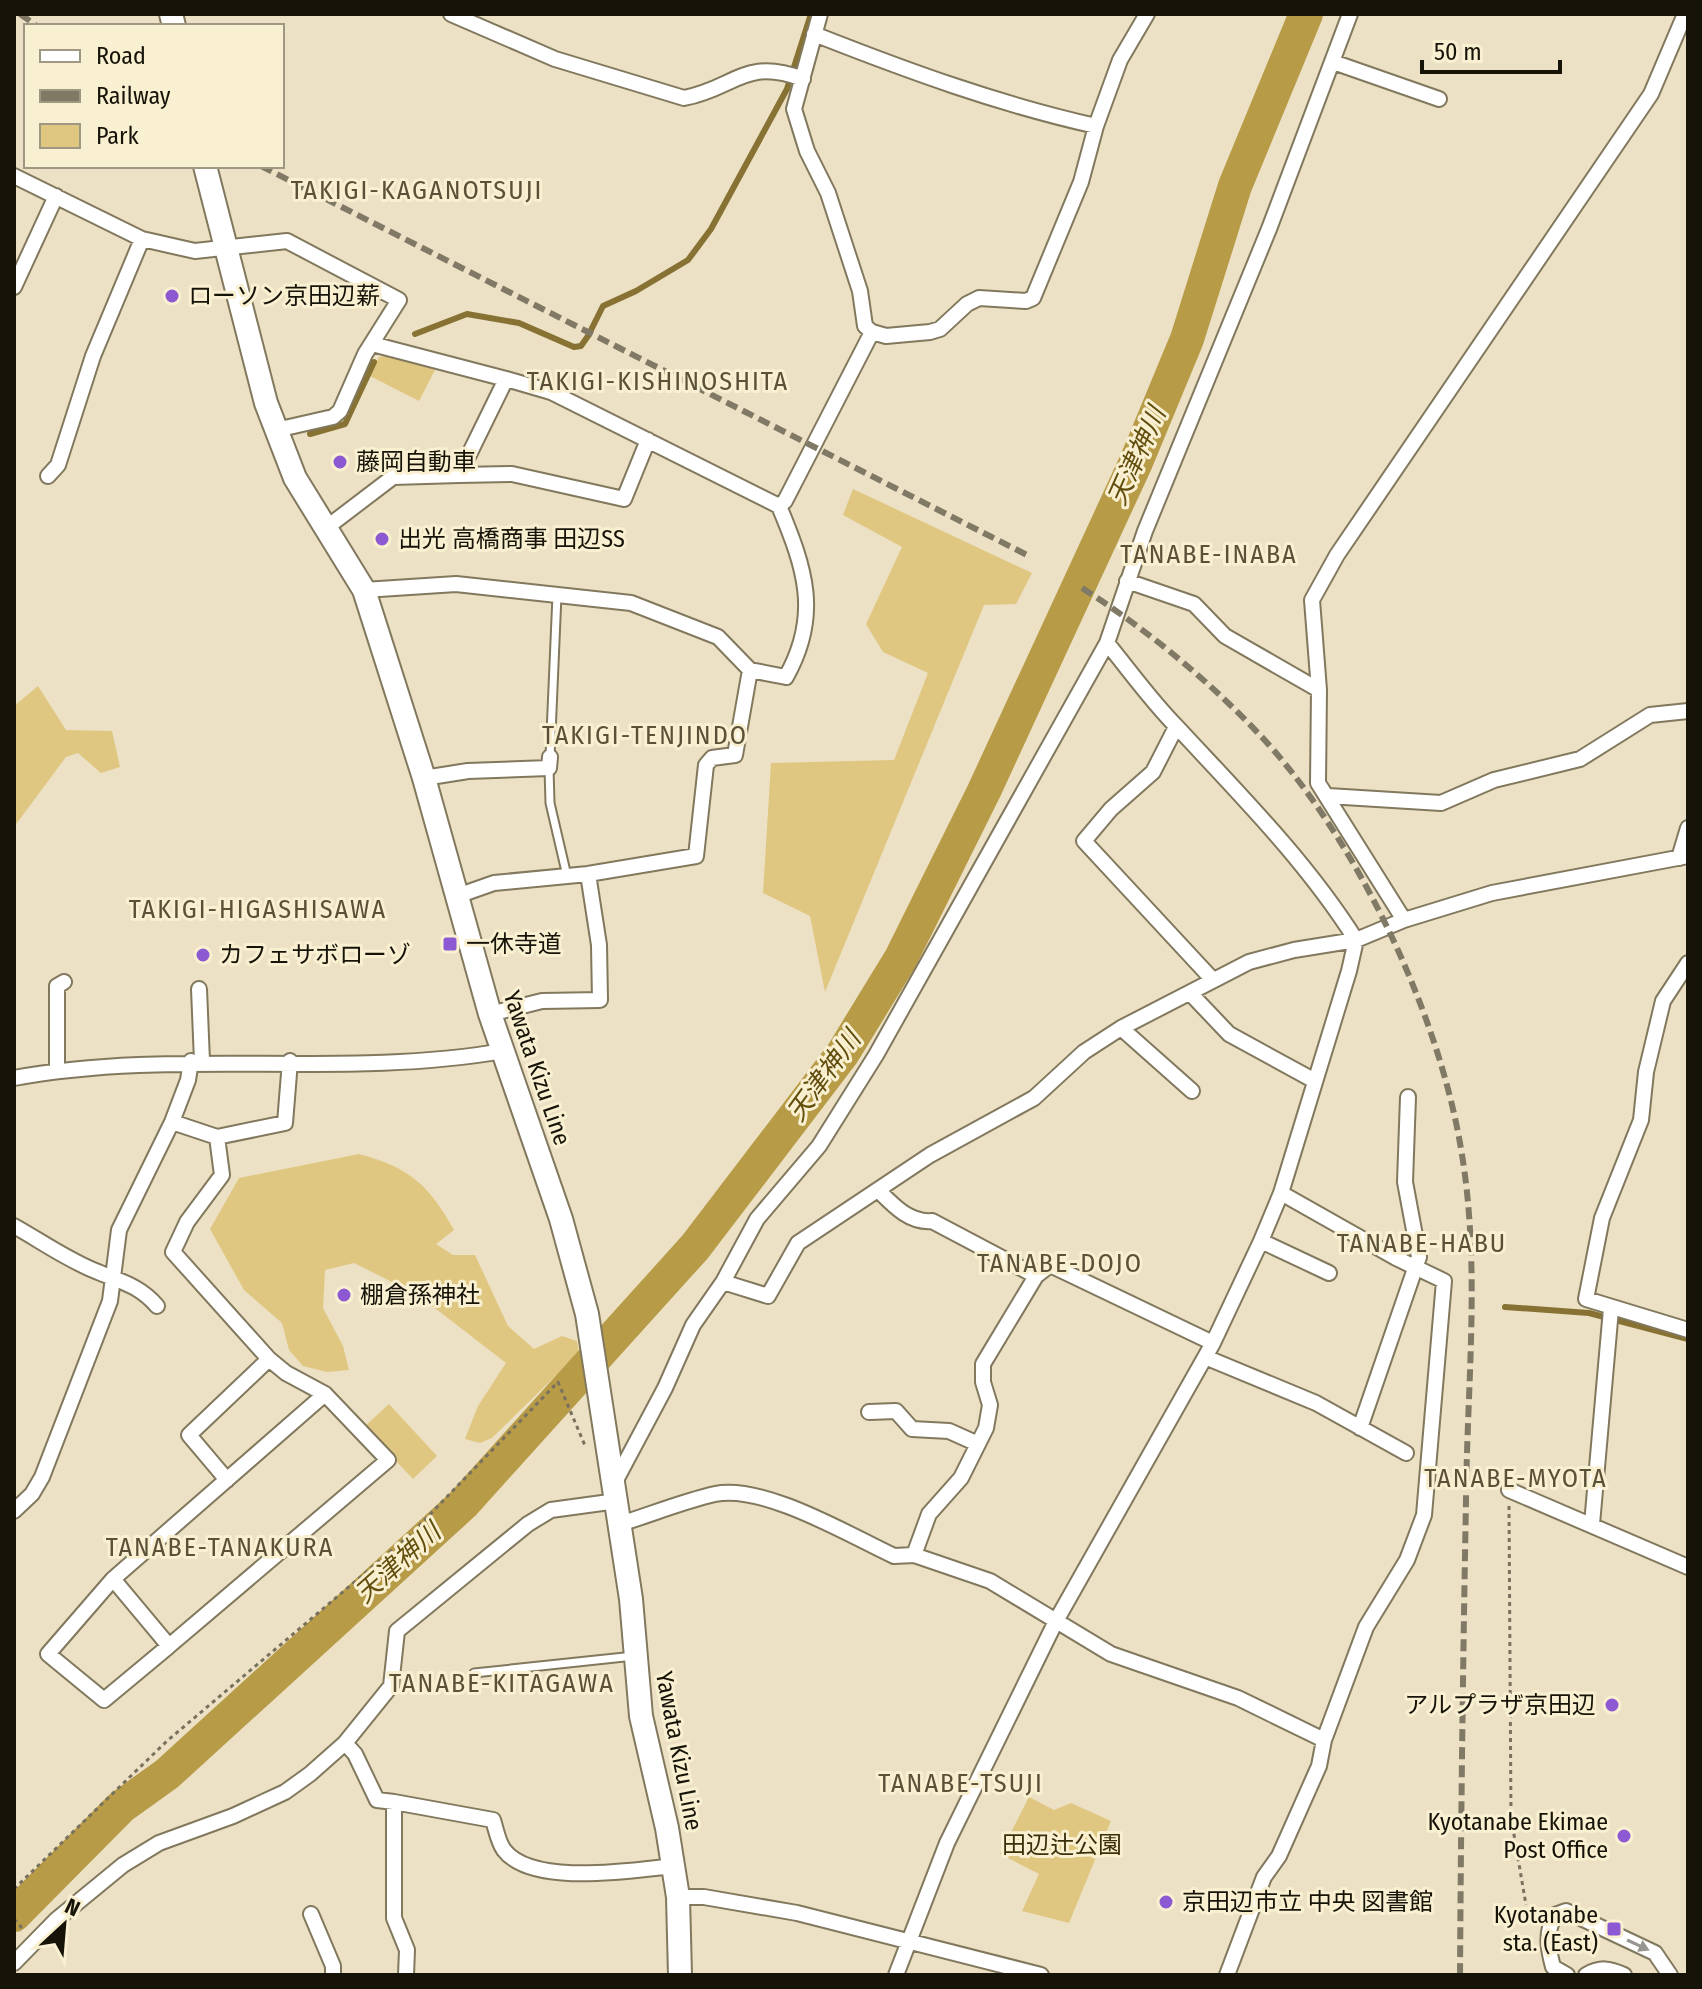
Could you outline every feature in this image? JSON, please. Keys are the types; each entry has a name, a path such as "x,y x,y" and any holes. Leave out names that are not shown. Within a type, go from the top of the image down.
{"main road":[{"name":"Yawata Kizu Line","path":"205,168 224,250 276,430 295,478 364,590 424,778 490,1014 561,1219 587,1314 617,1502 641,1716 674,1866 680,1975"}],"street":[{"path":"451,14 555,59 684,98 705,94 757,69 797,77"},
{"path":"820,14 797,77 794,109 797,126 828,193 860,291 865,326 872,332 886,336 940,329 967,304 979,298 1026,301 1033,298 1081,182 1096,126 1120,60 1147,14"},
{"path":"617,1502 693,1325 723,1282 757,1219 819,1146 876,1055 1107,643 1127,581 1350,14"},
{"path":"1404,920 1318,783 1319,690 1312,600 1398,465 1651,94 1685,14"},
{"path":"814,34 950,87 1017,109 1096,126"},
{"path":"1333,62 1439,99"},
{"path":"14,176 142,239 195,251 287,241 399,300 372,344 340,411 333,417 276,430"},
{"path":"14,287 56,196"},
{"path":"48,476 58,465 93,356 142,239"},
{"path":"779,506 785,501 872,332"},
{"path":"364,590 456,584 631,603 718,637 750,670 786,677 798,654 809,605 779,506 551,392 372,344"},
{"path":"459,475 506,379"},
{"path":"326,528 393,477 512,474 624,499 648,440"},
{"path":"1127,581 1194,604 1225,636 1319,690"},
{"path":"896,1975 947,1843 1056,1621 1213,1343 1261,1241 1281,1193 1356,940 1324,890 1252,806 1176,727 1107,643"},
{"path":"457,896 494,883 588,874 696,856 706,765 712,758 735,755 750,670"},
{"path":"1328,796 1441,803 1494,780 1580,759 1650,715 1688,711"},
{"path":"1176,727 1153,772 1111,809 1084,841 1213,980"},
{"path":"424,778 550,762"},
{"path":"723,1282 768,1296 798,1243 973,1130 1034,1098 1084,1052 1121,1028 1213,980 1264,958 1356,940 1404,920 1492,893 1684,857 1688,828"},
{"path":"490,1014 542,1001 600,1000 599,945 588,874"},
{"path":"1688,963 1663,1001 1646,1072 1641,1120 1602,1218 1586,1299 1610,1316 1688,1330"},
{"path":"57,1070 57,986 64,982"},
{"path":"14,1511 32,1494 42,1477 110,1301 116,1277 119,1230 172,1122 196,1061 199,989"},
{"path":"1191,994 1229,1034 1315,1081"},
{"path":"1121,1028 1192,1091"},
{"path":"14,1078 57,1070 196,1061 445,1061 503,1051"},
{"path":"172,1122 217,1137 285,1123 290,1061"},
{"path":"1360,1428 1419,1257 1405,1182 1408,1097"},
{"path":"217,1137 222,1175 187,1222 173,1252 269,1359 286,1373 325,1394 388,1460 104,1700 48,1654 113,1579 325,1394"},
{"path":"878,1190 900,1212 923,1222 932,1221 1036,1276"},
{"path":"1227,1975 1264,1877 1279,1856 1319,1766 1324,1740 1366,1627 1407,1560 1424,1515 1444,1281 1281,1193"},
{"path":"14,1226 98,1273 116,1277 145,1292 157,1306"},
{"path":"1261,1241 1329,1273"},
{"path":"914,1555 929,1514 961,1478 986,1428 990,1405 983,1382 983,1364 1036,1276 1050,1265 1213,1343"},
{"path":"1592,1524 1610,1316"},
{"path":"1205,1357 1316,1403 1406,1453"},
{"path":"227,1480 189,1435 269,1359"},
{"path":"869,1412 896,1411 912,1429 949,1431 978,1444"},
{"path":"1509,1490 1688,1567"},
{"path":"14,1963 56,1920 123,1865 159,1843 233,1816 285,1792 345,1743 391,1686 397,1631 528,1524 551,1510 738,1493 777,1502 894,1556 914,1555 990,1581 1111,1654 1238,1698 1324,1740"},
{"path":"113,1579 169,1646"},
{"path":"345,1743 355,1754 377,1800 493,1820 504,1851 532,1868 587,1875 674,1866"},
{"path":"394,1802 394,1918 407,1950 406,1975"},
{"path":"678,1897 704,1897 797,1913 1041,1975"},
{"path":"1567,1975 1553,1967 1548,1948 1549,1927 1555,1915 1566,1911 1655,1953 1670,1975"},
{"path":"311,1914 333,1966 333,1975"},
{"path":"1586,1975 1597,1969 1611,1969 1624,1975"}],"lane":[{"path":"557,595 550,803 567,876"},
{"path":"474,1673 636,1655"}],"path":[{"path":"14,1889 167,1741 410,1535 558,1382 587,1451"},
{"path":"1509,1490 1511,1817 1526,1905"}],"green space":[{"path":"394,354 437,366 419,401 370,376 379,357"},
{"path":"853,489 1032,573 1016,604 984,605 825,992 810,916 763,893 771,763 894,760 928,673 883,652 866,624 902,547 843,515"},
{"path":"38,686 66,730 112,731 120,767 101,773 78,753 66,757 14,827 14,706"},
{"path":"359,1154 404,1172 436,1201 454,1230 436,1244 453,1255 475,1255 508,1326 534,1349 562,1336 577,1341 579,1353 492,1438 480,1443 465,1439 478,1406 506,1363 418,1295 354,1263 325,1270 323,1308 343,1346 349,1370 327,1372 303,1366 289,1350 282,1323 244,1290 210,1229 239,1178"},
{"path":"389,1404 437,1456 413,1479 364,1427"},
{"name":"田辺辻公園","path":"1029,1797 1054,1810 1071,1803 1111,1821 1069,1923 1022,1911 1039,1874 1000,1854"}],"waterway":[{"path":"591,330 603,306 636,291 688,260 711,229 787,89 811,14"},
{"name":"天津神川","path":"14,1915 121,1807 167,1774 463,1504 695,1247 843,1053 901,958 984,791 1136,462 1187,339 1235,186 1306,14"},
{"path":"415,334 467,314 519,323 574,347 581,346 588,336"},
{"path":"310,434 345,424 374,362"},
{"path":"1505,1307 1589,1313 1688,1339"}],"railway":[{"path":"20,14 34,24"},
{"path":"265,168 1031,557"},
{"path":"1082,588 1152,637 1197,674 1239,713 1294,775 1328,822 1387,928 1412,984 1450,1095 1467,1192 1472,1280 1460,1975"}],"place":[{"name":"ローソン京田辺薪","path":"172,296"},
{"name":"藤岡自動車","path":"340,462"},
{"name":"出光 高橋商事 田辺SS","path":"382,539"},
{"name":"一休寺道","path":"450,944"},
{"name":"カフェサボローゾ","path":"203,955"},
{"name":"棚倉孫神社","path":"344,1295"},
{"name":"アルプラザ京田辺","path":"1612,1705"},
{"name":"Kyotanabe Ekimae Post Office","path":"1624,1836"},
{"name":"京田辺市立 中央 図書館","path":"1166,1902"},
{"name":"Kyotanabe sta. (East)","path":"1614,1929"}],"district":[{"name":"TAKIGI-KAGANOTSUJI","path":"417,190"},
{"name":"TAKIGI-KISHINOSHITA","path":"658,381"},
{"name":"TANABE-INABA","path":"1209,554"},
{"name":"TAKIGI-TENJINDO","path":"645,735"},
{"name":"TAKIGI-HIGASHISAWA","path":"258,909"},
{"name":"TANABE-HABU","path":"1422,1243"},
{"name":"TANABE-DOJO","path":"1060,1263"},
{"name":"TANABE-MYOTA","path":"1516,1478"},
{"name":"TANABE-TANAKURA","path":"220,1547"},
{"name":"TANABE-KITAGAWA","path":"502,1683"},
{"name":"TANABE-TSUJI","path":"961,1783"}]}
